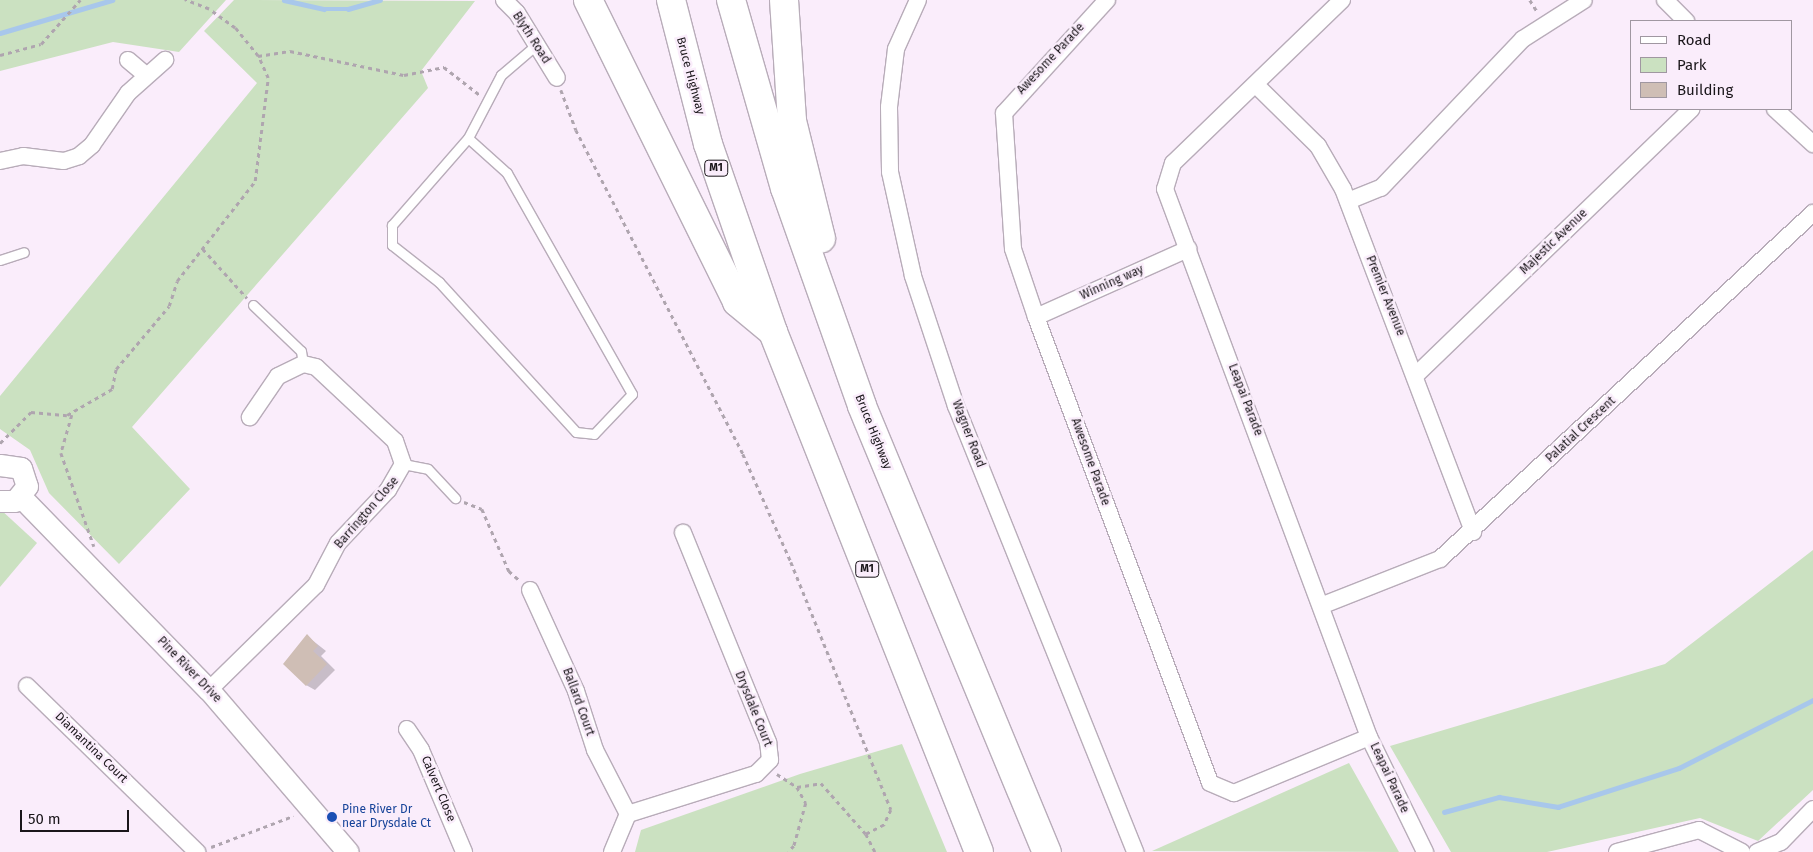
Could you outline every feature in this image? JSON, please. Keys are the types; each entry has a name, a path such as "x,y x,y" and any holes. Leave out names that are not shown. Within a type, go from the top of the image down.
{"highway":[{"path":"588,0 737,302 772,332"},
{"name":"Bruce Highway","path":"671,0 708,144 772,332 979,852"},
{"name":"Bruce Highway","path":"731,0 785,188 862,406 1047,852"},
{"path":"784,0 792,122 812,208 855,357 862,406"}],"street":[{"name":"Blyth Road","path":"504,0 557,78"},
{"name":"Wagner Road","path":"918,0 896,49 889,107 890,172 913,276 956,406 1135,852"},
{"name":"Awesome Parade","path":"1107,0 1004,113 1013,249 1036,317 1210,784 1234,793 1369,737"},
{"name":"Leapai Parade","path":"1342,0 1173,163 1165,189 1322,605 1369,737 1425,852"},
{"path":"1348,201 1381,188 1523,39 1584,0"},
{"path":"1665,0 1685,20"},
{"path":"128,60 146,76"},
{"path":"0,161 23,156 64,161 79,156 146,76 165,60"},
{"name":"Premier Avenue","path":"1256,85 1318,146 1348,201 1416,375 1473,532"},
{"name":"Majestic Avenue","path":"1416,375 1690,110"},
{"path":"1776,110 1813,144"},
{"name":"Palatial Crescent","path":"1322,605 1440,559 1473,532 1813,213"},
{"name":"Winning way","path":"1036,317 1188,249"},
{"path":"250,417 278,376 303,364"},
{"name":"Barrington Close","path":"209,690 316,585 338,543 388,490 403,464 395,441 331,377 303,364"},
{"path":"0,466 15,465 25,473 27,486 21,498 0,500"},
{"name":"Pine River Drive","path":"21,498 209,690 313,808 348,852"},
{"name":"Drysdale Court","path":"683,533 768,742 767,768"},
{"name":"Ballard Court","path":"530,590 576,691 596,750 628,814"},
{"name":"Diamantina Court","path":"27,686 202,850"},
{"name":"Calvert Close","path":"407,729 421,750 464,852"},
{"path":"612,852 628,814 767,768"},
{"path":"1757,852 1781,842 1813,809"},
{"path":"1617,852 1699,830 1742,852"}],"lane":[{"path":"468,138 507,173 632,394 594,434 576,432 439,282 392,245 392,225 468,138 501,74 536,45"},
{"path":"0,260 24,252"},
{"path":"254,305 301,351 303,364"},
{"path":"403,464 428,469 456,498"}],"path":[{"path":"0,55 41,44 80,0"},
{"path":"0,443 31,412 73,413 112,389 116,369 169,306 177,281 255,181 268,78 258,56 235,28 208,9 185,0"},
{"path":"1530,0 1540,17"},
{"path":"258,56 290,51 404,75 444,67 488,101"},
{"path":"557,78 576,130 743,454 795,571 891,810 884,825 866,834"},
{"path":"203,248 254,305"},
{"path":"73,413 61,453 96,553"},
{"path":"456,498 482,509 509,571 530,590"},
{"path":"767,768 797,787 806,803 794,846 788,852"},
{"path":"797,787 821,783 866,834 874,852"},
{"path":"202,850 313,808"}],"green space":[{"path":"0,0 226,0 179,52 113,42 0,71"},
{"path":"234,0 475,1 421,71 428,88 132,427 190,489 119,564 49,493 30,450 0,429 0,396 257,83 204,31"},
{"path":"0,509 37,543 0,587"},
{"path":"1813,550 1813,790 1758,841 1700,818 1547,852 1451,852 1390,746 1665,664"},
{"path":"902,744 947,852 635,852 641,830 800,774"},
{"path":"1349,763 1399,852 1152,851"}],"building":[{"path":"307,634 318,646 313,651 327,664 306,686 283,664"}],"waterway":[{"path":"0,33 112,0"},
{"path":"284,0 324,9 348,9 380,0"},
{"path":"1444,812 1499,797 1558,807 1679,768 1813,700"}],"place":[{"name":"Pine River Dr near Drysdale Ct","path":"332,817"}]}
